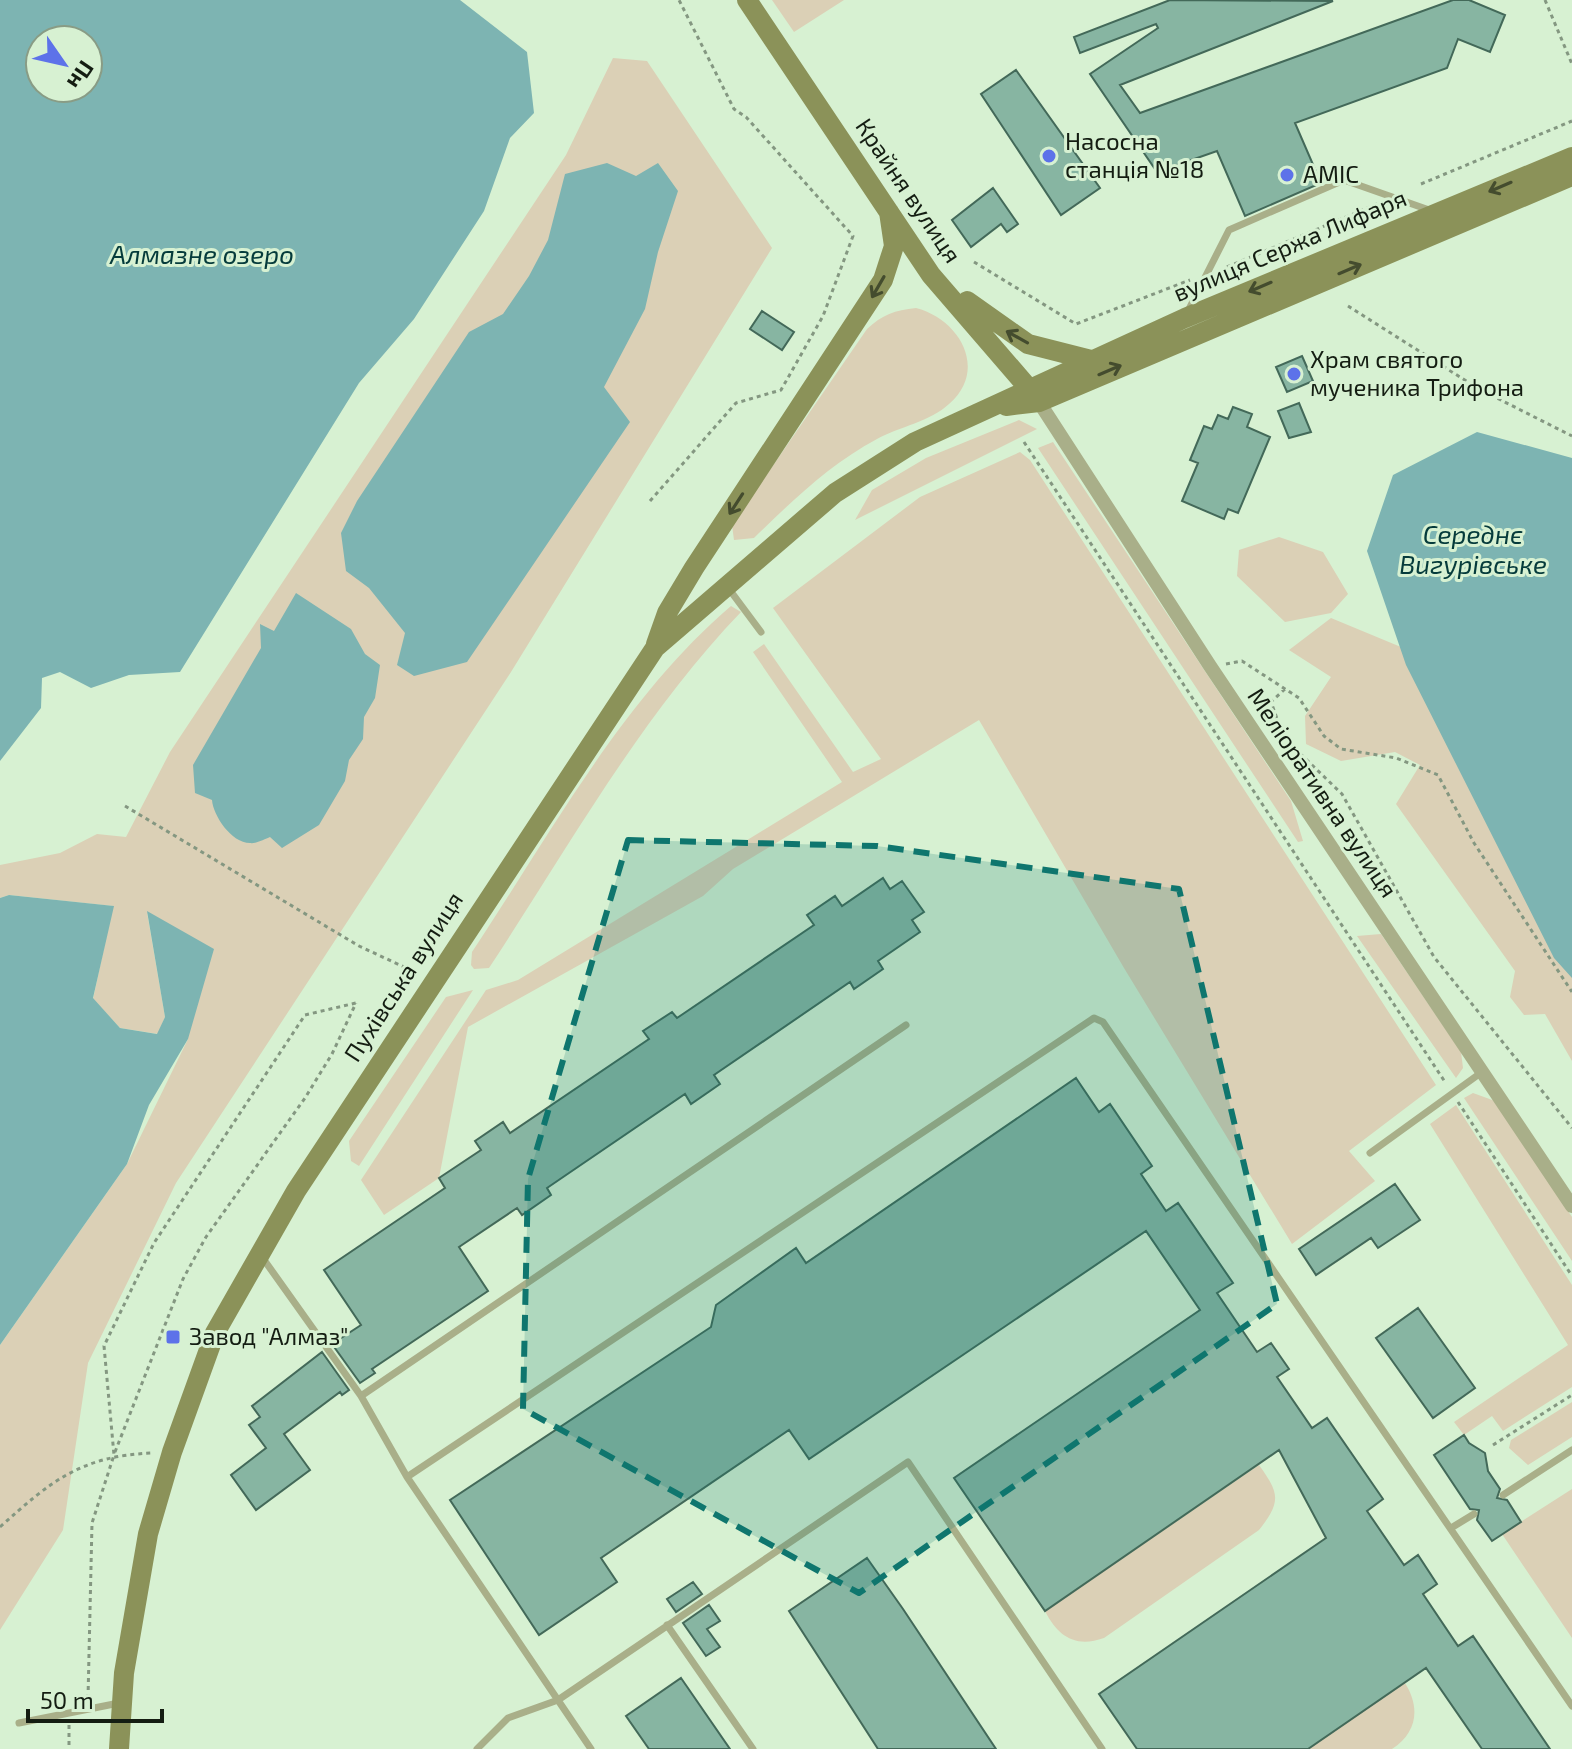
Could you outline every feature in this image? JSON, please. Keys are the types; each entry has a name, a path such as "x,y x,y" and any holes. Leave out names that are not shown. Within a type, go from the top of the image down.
{"street":[{"name":"Крайня вулиця","path":"747,0 931,275 1035,395"},
{"name":"вулиця Сержа Лифаря","path":"1035,395 1091,360 1185,318 1572,157"},
{"name":"вулиця Сержа Лифаря","path":"1035,395 1572,176"},
{"path":"655,648 667,613 694,568 883,280 894,246 889,212"},
{"path":"931,275 1010,335 1028,344 1091,360"},
{"name":"Пухівська вулиця","path":"119,1749 121,1703 148,1534 172,1452 215,1333 259,1252 432,981 655,648 726,584 869,468 915,442 994,408 1035,395"},
{"name":"Меліоративна вулиця","path":"1035,395 1210,666 1572,1206"}],"lane":[{"path":"1185,318 1229,230 1344,180 1438,213"},
{"path":"726,584 761,632"},
{"path":"407,1477 1094,1018 1103,1022 1572,1706"},
{"path":"361,1396 906,1025"},
{"path":"1370,1153 1482,1072"},
{"path":"259,1252 361,1396 407,1477 591,1749"},
{"path":"1503,1495 1572,1450"},
{"path":"477,1749 508,1718 558,1700 908,1462 1102,1749"},
{"path":"1451,1528 1474,1514"},
{"path":"667,1625 753,1749"},
{"path":"19,1723 121,1703"}],"path":[{"path":"650,501 736,403 781,390 823,316 853,236 746,117 734,109 679,0"},
{"path":"1545,0 1572,64"},
{"path":"1421,184 1572,121"},
{"path":"1227,267 1380,202"},
{"path":"974,262 1076,324 1193,278"},
{"path":"1348,306 1479,389 1572,436"},
{"path":"1024,442 1572,1276"},
{"path":"1210,666 1242,661 1299,698 1324,736 1341,749 1396,758 1438,775 1474,843 1572,992"},
{"path":"1285,689 1271,702 1284,738 1342,794 1434,957 1572,1128"},
{"path":"125,806 359,946 432,981"},
{"path":"88,1710 92,1523 114,1455 183,1279 206,1237 312,1087 356,1003 305,1015 154,1243 104,1346 114,1455"},
{"path":"1493,1445 1572,1395"},
{"path":"0,1527 50,1482 114,1455 172,1452"},
{"path":"69,1713 69,1749"}],"highlighted area":[{"path":"628,840 877,846 1179,889 1277,1304 859,1593 523,1409 528,1179"}],"shaded area":[{"path":"772,0 844,0 794,32"},
{"path":"613,58 647,61 772,248 511,672 176,1183 88,1363 63,1530 0,1630 0,1345 127,1164 188,1039 147,912 165,1017 158,1034 120,1028 93,999 113,906 9,895 0,898 0,865 60,853 97,834 126,837 170,752 566,155"},
{"path":"916,308 945,323 964,347 967,376 961,390 942,410 877,439 843,460 797,497 754,538 734,540 732,525 867,329 889,314"},
{"path":"1019,420 1037,429 855,520 872,490 926,458"},
{"path":"1053,442 1291,801 1303,841 1298,842 1038,448"},
{"path":"1020,452 1030,460 1436,1085 1349,1151 1375,1181 1292,1244 1124,968 979,720 733,869 703,896 468,1027 439,1178 384,1215 361,1180 486,990 518,980 842,782 753,652 764,644 853,772 881,759 773,608 920,497"},
{"path":"1279,537 1323,552 1348,594 1331,613 1285,622 1237,576 1239,550"},
{"path":"731,606 741,612 705,652 638,739 489,968 474,969 471,965 472,952 590,770 656,682 692,642"},
{"path":"1331,618 1413,652 1572,941 1572,1061 1545,1014 1524,1015 1510,997 1515,971 1396,804 1420,765 1395,752 1341,761 1306,744 1305,716 1331,677 1289,650"},
{"path":"1381,934 1461,1052 1463,1068 1456,1078 1357,936"},
{"path":"473,990 359,1166 351,1161 349,1141 446,997"},
{"path":"1473,1093 1495,1101 1572,1217 1572,1261 1464,1098"},
{"path":"1456,1105 1572,1285 1572,1387 1503,1431 1492,1416 1464,1435 1454,1422 1568,1345 1430,1124"},
{"path":"1572,1402 1572,1437 1528,1465 1509,1448 1511,1440"},
{"path":"1259,1465 1271,1483 1275,1497 1272,1512 1259,1530 1104,1638 1076,1641 1056,1628 1045,1611"},
{"path":"1572,1489 1572,1638 1502,1534"},
{"path":"1405,1683 1413,1701 1414,1719 1407,1735 1392,1749 1308,1749"}],"water":[{"name":"Алмазне озеро","path":"0,0 460,0 527,52 534,113 510,138 484,211 414,319 359,383 180,672 129,675 91,688 60,672 42,678 41,708 0,761"},
{"path":"607,163 636,176 658,163 678,191 658,252 645,309 604,387 630,422 467,662 414,676 397,665 405,633 369,588 346,571 341,533 357,501 469,332 503,314 529,276 548,240 565,174"},
{"name":"Середнє Вигурівське","path":"1477,432 1572,458 1572,978 1554,958 1406,665 1367,551 1393,475"},
{"path":"296,593 351,629 365,654 380,665 375,698 364,717 363,739 349,760 345,781 319,825 282,848 270,837 250,843 230,833 219,820 212,800 195,793 193,765 261,648 260,624 274,631"},
{"path":"9,895 114,906 93,998 120,1028 157,1034 165,1017 147,911 214,949 188,1039 149,1105 127,1164 0,1345 0,898"}],"building":[{"path":"1170,0 1333,1 1120,85 1140,113 1453,0 1469,0 1505,15 1490,52 1458,39 1447,68 1295,123 1321,183 1245,216 1217,151 1157,172 1090,74 1158,28 1156,24 1080,53 1074,37"},
{"name":"Насосна станція №18","path":"1016,70 1100,188 1061,215 981,94"},
{"path":"993,188 1018,224 1007,232 1001,224 971,247 952,220"},
{"path":"762,311 794,332 782,350 750,329"},
{"name":"Храм святого мученика Трифона","path":"1302,356 1313,381 1287,392 1276,367"},
{"path":"1299,403 1311,432 1289,438 1278,411"},
{"path":"1233,407 1252,414 1247,427 1270,437 1238,513 1228,509 1224,519 1182,501 1198,463 1190,460 1204,426 1212,429 1218,415 1228,419"},
{"path":"883,878 890,889 902,881 924,912 912,920 920,932 878,961 883,969 854,989 850,982 714,1075 720,1084 691,1104 685,1094 547,1188 551,1195 522,1215 517,1208 459,1247 488,1291 372,1369 375,1373 360,1383 332,1344 361,1325 324,1270 445,1188 439,1178 481,1150 475,1141 503,1122 510,1133 649,1039 643,1031 672,1012 677,1018 814,925 807,915 835,896 842,906"},
{"path":"1076,1078 1099,1112 1110,1104 1152,1166 1141,1174 1166,1211 1178,1203 1233,1283 1217,1293 1257,1352 1271,1343 1289,1369 1277,1377 1312,1428 1327,1418 1383,1499 1367,1511 1404,1565 1418,1555 1437,1584 1423,1594 1458,1646 1473,1636 1550,1749 1482,1749 1426,1668 1308,1749 1137,1749 1099,1694 1326,1538 1279,1450 1045,1611 954,1478 1200,1310 1146,1231 809,1459 789,1430 601,1558 617,1582 539,1635 450,1500 711,1327 716,1305 796,1248 806,1263"},
{"path":"1395,1184 1420,1220 1378,1248 1371,1238 1316,1275 1299,1249"},
{"path":"1418,1308 1475,1388 1433,1418 1376,1338"},
{"path":"322,1352 349,1390 342,1395 340,1392 284,1434 310,1470 256,1510 231,1475 266,1448 249,1425 260,1417 252,1406"},
{"path":"1464,1435 1469,1443 1485,1453 1488,1471 1500,1489 1497,1498 1507,1500 1521,1522 1492,1541 1477,1520 1479,1510 1470,1509 1434,1455"},
{"path":"867,1558 996,1749 878,1749 789,1611"},
{"path":"693,1582 702,1594 676,1612 667,1599"},
{"path":"709,1605 720,1621 707,1629 720,1647 706,1656 683,1623"},
{"path":"681,1678 730,1749 649,1749 626,1716"}],"place":[{"name":"Насосна станція №18","path":"1049,156"},
{"name":"AMIC","path":"1287,175"},
{"name":"Храм святого мученика Трифона","path":"1294,374"},
{"name":"Завод \"Алмаз\"","path":"173,1337"}]}
